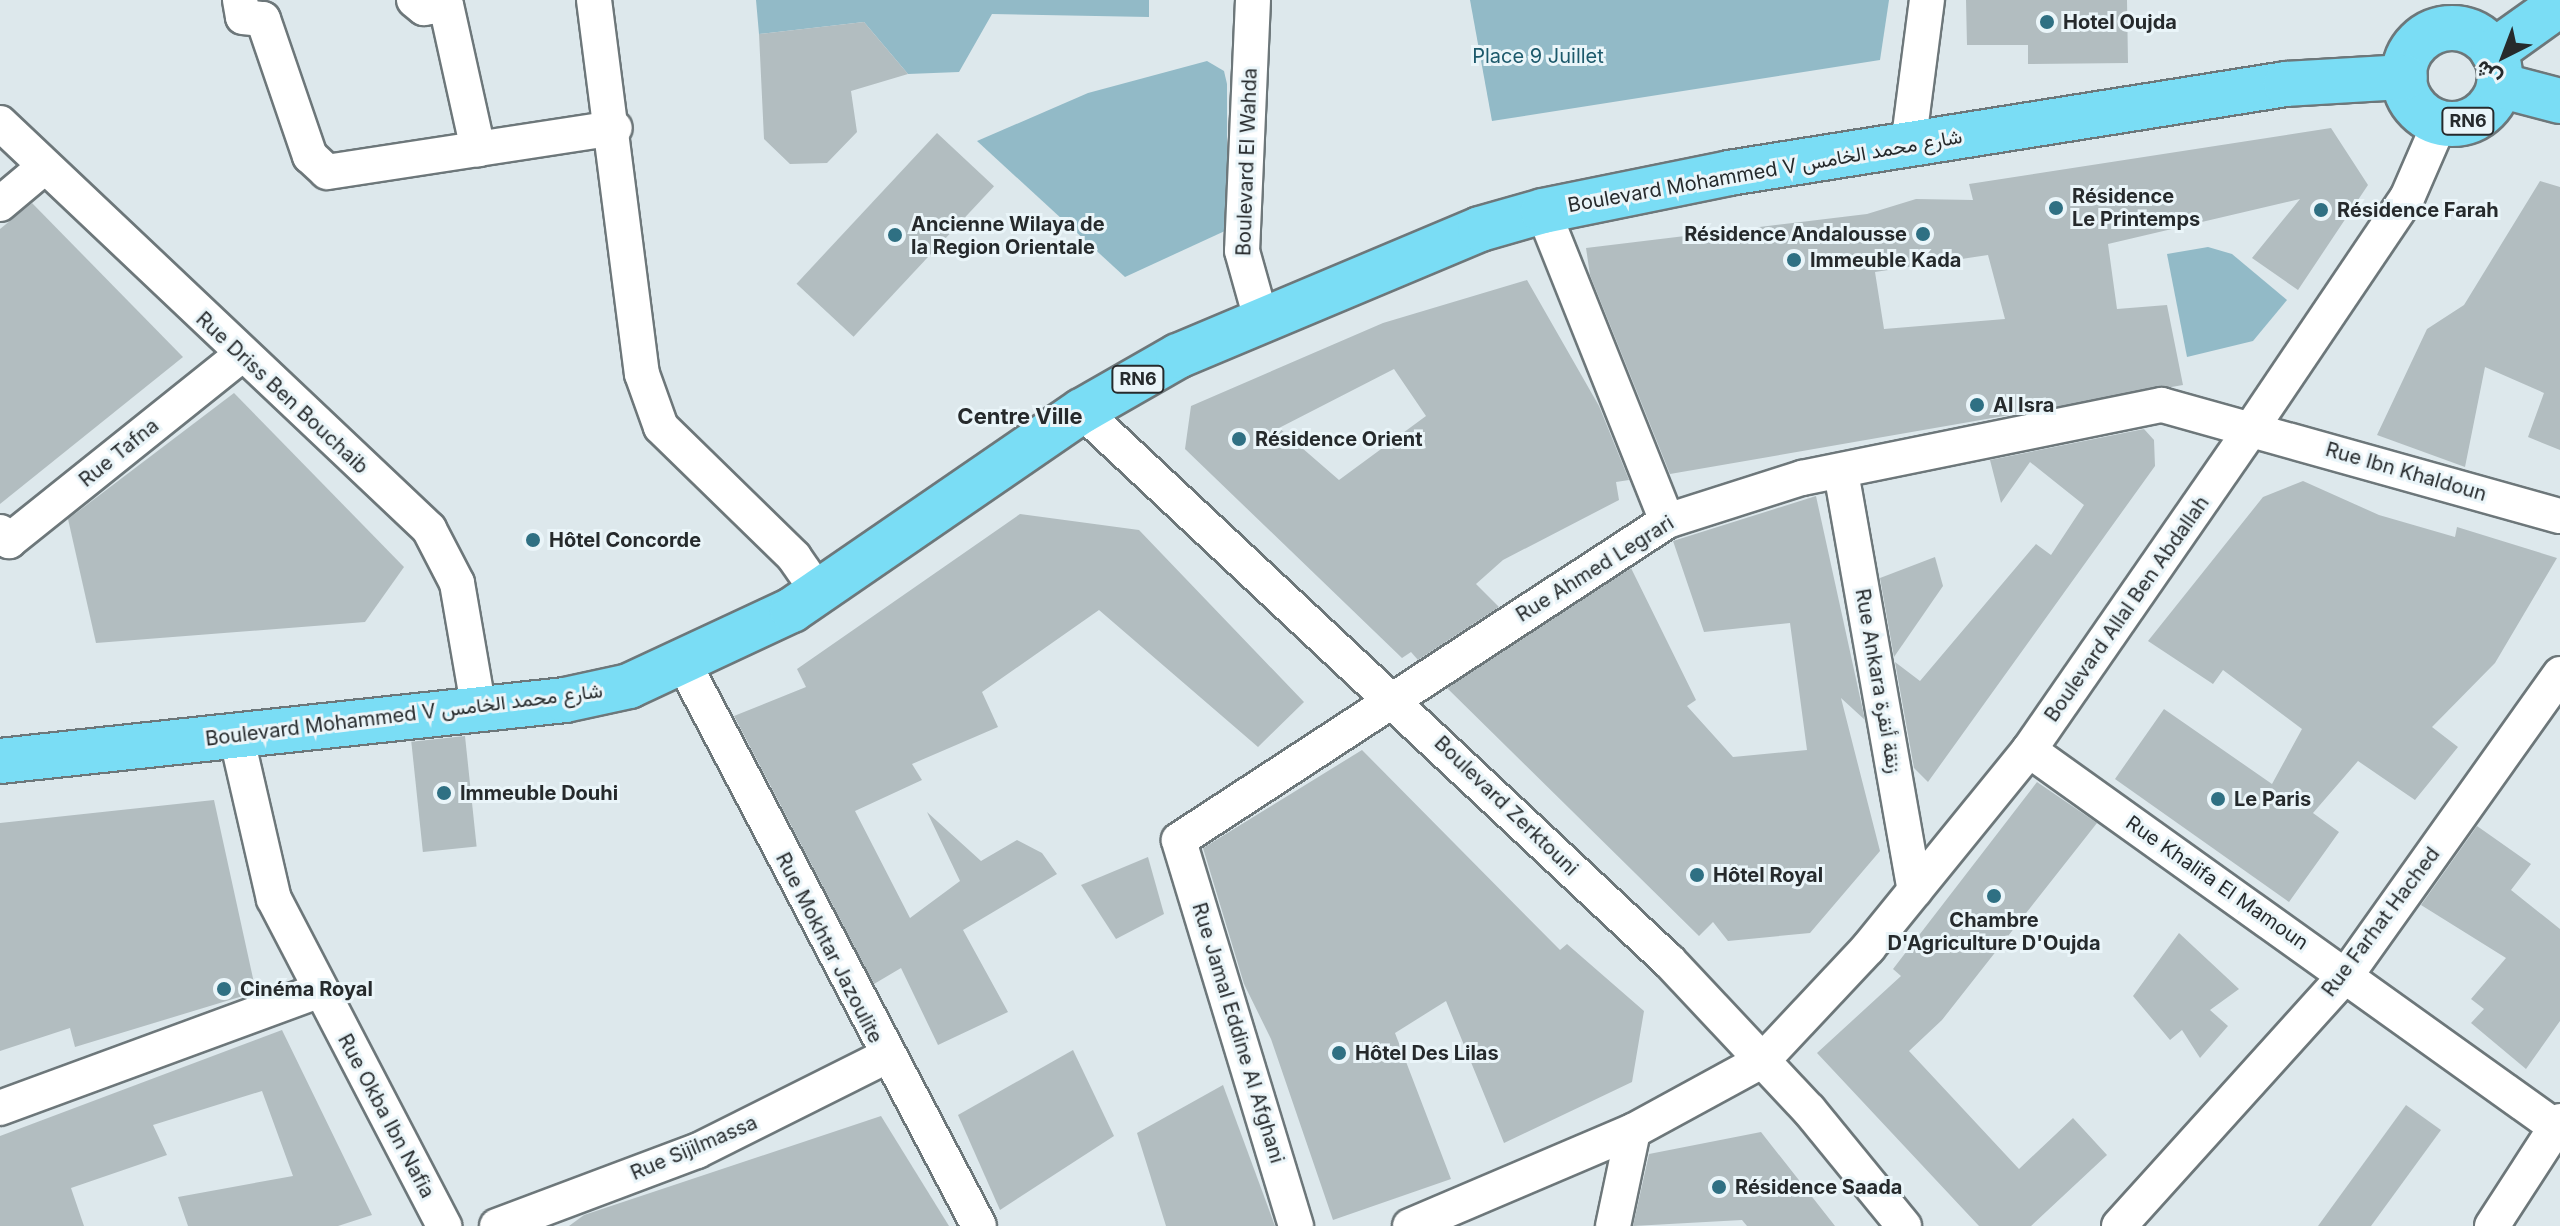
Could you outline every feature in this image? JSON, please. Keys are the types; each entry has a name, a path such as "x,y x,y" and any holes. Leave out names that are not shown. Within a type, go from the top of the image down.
{"main road":[{"path":"2496,68 2560,4"},
{"name":"RN6","path":"2496,68 2480,115 2440,122 2414,105 2405,77 2416,45 2446,14 2478,36 2496,68 2560,101"},
{"name":"Boulevard Mohammed V شارع محمد الخامس","path":"0,761 578,697 685,666 819,593 1082,411 1178,356 1480,229 1543,211 1908,146 2286,84 2405,77"}],"street":[{"path":"240,0 243,17 263,19 310,156 327,172 615,128"},
{"path":"414,0 424,8 446,5 478,149"},
{"path":"594,0 615,128 642,374 661,427 794,557 819,593"},
{"name":"Boulevard El Wahda","path":"1253,0 1242,251 1262,322"},
{"path":"1908,146 1927,0"},
{"name":"Boulevard Allal Ben Abdallah","path":"1410,1226 1633,1131 1763,1060 1915,891 2029,750 2407,198 2440,122"},
{"name":"Rue Driss Ben Bouchaib","path":"0,123 240,356 429,529 457,583 479,710"},
{"path":"0,204 43,168"},
{"path":"1543,211 1667,521"},
{"name":"Rue Tafna","path":"0,532 9,541 240,356"},
{"name":"Rue Ahmed Legrari","path":"1179,840 1393,697 1667,521 1740,494 2162,405 2251,429"},
{"name":"Boulevard Zerktouni","path":"1082,411 1393,697 1763,1060 1904,1226"},
{"name":"Rue Ibn Khaldoun","path":"2251,429 2560,516"},
{"name":"Rue Ankara زنقة أنقرة","path":"1841,472 1915,891"},
{"name":"Rue Mokhtar Jazoulite","path":"685,666 885,1057 979,1226"},
{"name":"Rue Farhat Hached","path":"2119,1226 2347,974 2560,674"},
{"name":"Rue Okba Ibn Nafia","path":"236,735 274,899 444,1226"},
{"name":"Rue Khalifa El Mamoun","path":"2029,750 2559,1126"},
{"name":"Rue Jamal Eddine Al Afghani","path":"1179,840 1296,1226"},
{"path":"0,1108 320,990"},
{"name":"Rue Sijilmassa","path":"497,1226 697,1151 885,1057"},
{"path":"2492,1226 2559,1126"},
{"path":"1613,1226 1633,1131"}],"green space":[{"path":"756,0 1149,0 1149,17 992,14 959,72 908,74 864,22 759,34"},
{"name":"Place 9 Juillet","path":"1470,0 1889,0 1880,60 1492,121"},
{"path":"1207,61 1224,71 1227,84 1227,230 1125,277 977,141 1088,93"},
{"path":"2208,247 2232,254 2287,300 2253,341 2187,357 2167,254"}],"building":[{"name":"Hotel Oujda","path":"1966,0 2127,0 2128,63 2028,64 2028,45 1967,45"},
{"path":"864,22 908,74 851,91 857,132 827,163 790,164 764,139 759,34"},
{"path":"2331,128 2368,185 2298,290 2252,258 2300,199 2108,244 2117,309 2167,305 2183,385 1670,474 1590,275 1586,248 1867,214 1916,199 1973,200 1969,184","holes":["1988,255 2005,319 1884,329 1875,272"]},
{"name":"Ancienne Wilaya de la Region Orientale","path":"937,133 994,186 854,337 797,284"},
{"path":"2540,181 2560,187 2560,450 2528,437 2544,393 2485,367 2465,467 2377,435 2427,329 2464,305"},
{"path":"32,203 183,357 0,504 0,229"},
{"path":"1527,280 1599,406 1629,480 1616,482 1619,500 1503,560 1476,584 1499,607 1418,660 1411,652 1402,658 1185,449 1191,406 1383,323","holes":["1394,369 1426,416 1339,480 1279,428"]},
{"path":"234,393 404,567 365,622 96,643 68,519"},
{"path":"2144,429 2154,440 2155,466 1928,782 1914,768 1895,662 1920,681 2036,544 2051,555 2084,505 2030,462 2001,503 1990,460"},
{"path":"2303,481 2379,515 2455,537 2457,527 2557,558 2495,663 2432,727 2458,747 2415,800 2358,761 2313,813 2339,832 2289,902 2115,779 2164,709 2272,784 2302,729 2223,670 2213,684 2148,641 2263,497"},
{"path":"1816,496 1865,720 1841,698 1880,851 1810,933 1728,941 1713,922 1699,936 1447,688 1631,568 1696,700 1687,706 1733,757 1807,750 1790,623 1704,632 1673,541"},
{"path":"1020,514 1139,530 1304,702 1258,747 1099,610 982,692 998,727 912,764 922,780 855,811 910,918 960,881 927,812 981,861 1017,840 1042,853 1057,874 963,930 1008,1012 938,1045 901,968 874,984 734,716 806,687 797,669"},
{"path":"1935,557 1943,586 1894,657 1880,578"},
{"name":"Immeuble Douhi","path":"465,736 477,846 423,852 411,742"},
{"path":"1362,750 1560,950 1567,944 1644,1011 1632,1082 1504,1143 1446,1001 1395,1033 1451,1179 1333,1220 1271,1039 1244,984 1203,848"},
{"path":"2037,782 2097,823 1942,1020 1909,1051 2019,1169 2073,1118 2107,1155 2031,1226 1979,1226 1817,1053 1901,976 1893,969"},
{"path":"214,800 256,992 75,1047 70,1028 0,1051 0,823"},
{"path":"2477,826 2531,864 2511,890 2560,929 2560,1021 2526,1069 2471,1023 2484,1009 2471,999 2506,958 2421,905"},
{"path":"1148,857 1164,914 1116,939 1081,885"},
{"path":"2179,933 2239,989 2210,1010 2228,1026 2200,1058 2182,1030 2170,1040 2133,996"},
{"path":"282,1030 372,1215 338,1226 188,1226 178,1197 293,1176 262,1091 153,1125 167,1155 71,1188 84,1226 0,1226 0,1136"},
{"path":"1073,1050 1114,1136 1000,1210 958,1115"},
{"path":"1223,1085 1275,1226 1166,1226 1137,1133"},
{"path":"2406,1105 2441,1130 2371,1226 2318,1226"},
{"path":"881,1116 949,1226 569,1226 584,1215"},
{"name":"Résidence Saada","path":"1761,1132 1835,1226 1747,1226 1742,1220 1633,1226 1649,1154"}],"place":[{"name":"Hotel Oujda","path":"2047,22"},
{"name":"Résidence Le Printemps","path":"2056,208"},
{"name":"Résidence Farah","path":"2321,210"},
{"name":"Résidence Andalousse","path":"1923,234"},
{"name":"Ancienne Wilaya de la Region Orientale","path":"895,235"},
{"name":"Immeuble Kada","path":"1794,260"},
{"name":"Al Isra","path":"1977,405"},
{"name":"Résidence Orient","path":"1239,439"},
{"name":"Hôtel Concorde","path":"533,540"},
{"name":"Immeuble Douhi","path":"444,793"},
{"name":"Le Paris","path":"2218,799"},
{"name":"Hôtel Royal","path":"1697,875"},
{"name":"Chambre D'Agriculture D'Oujda","path":"1994,896"},
{"name":"Cinéma Royal","path":"224,989"},
{"name":"Hôtel Des Lilas","path":"1339,1053"},
{"name":"Résidence Saada","path":"1719,1187"}],"district":[{"name":"Centre Ville","path":"1020,417"}]}
